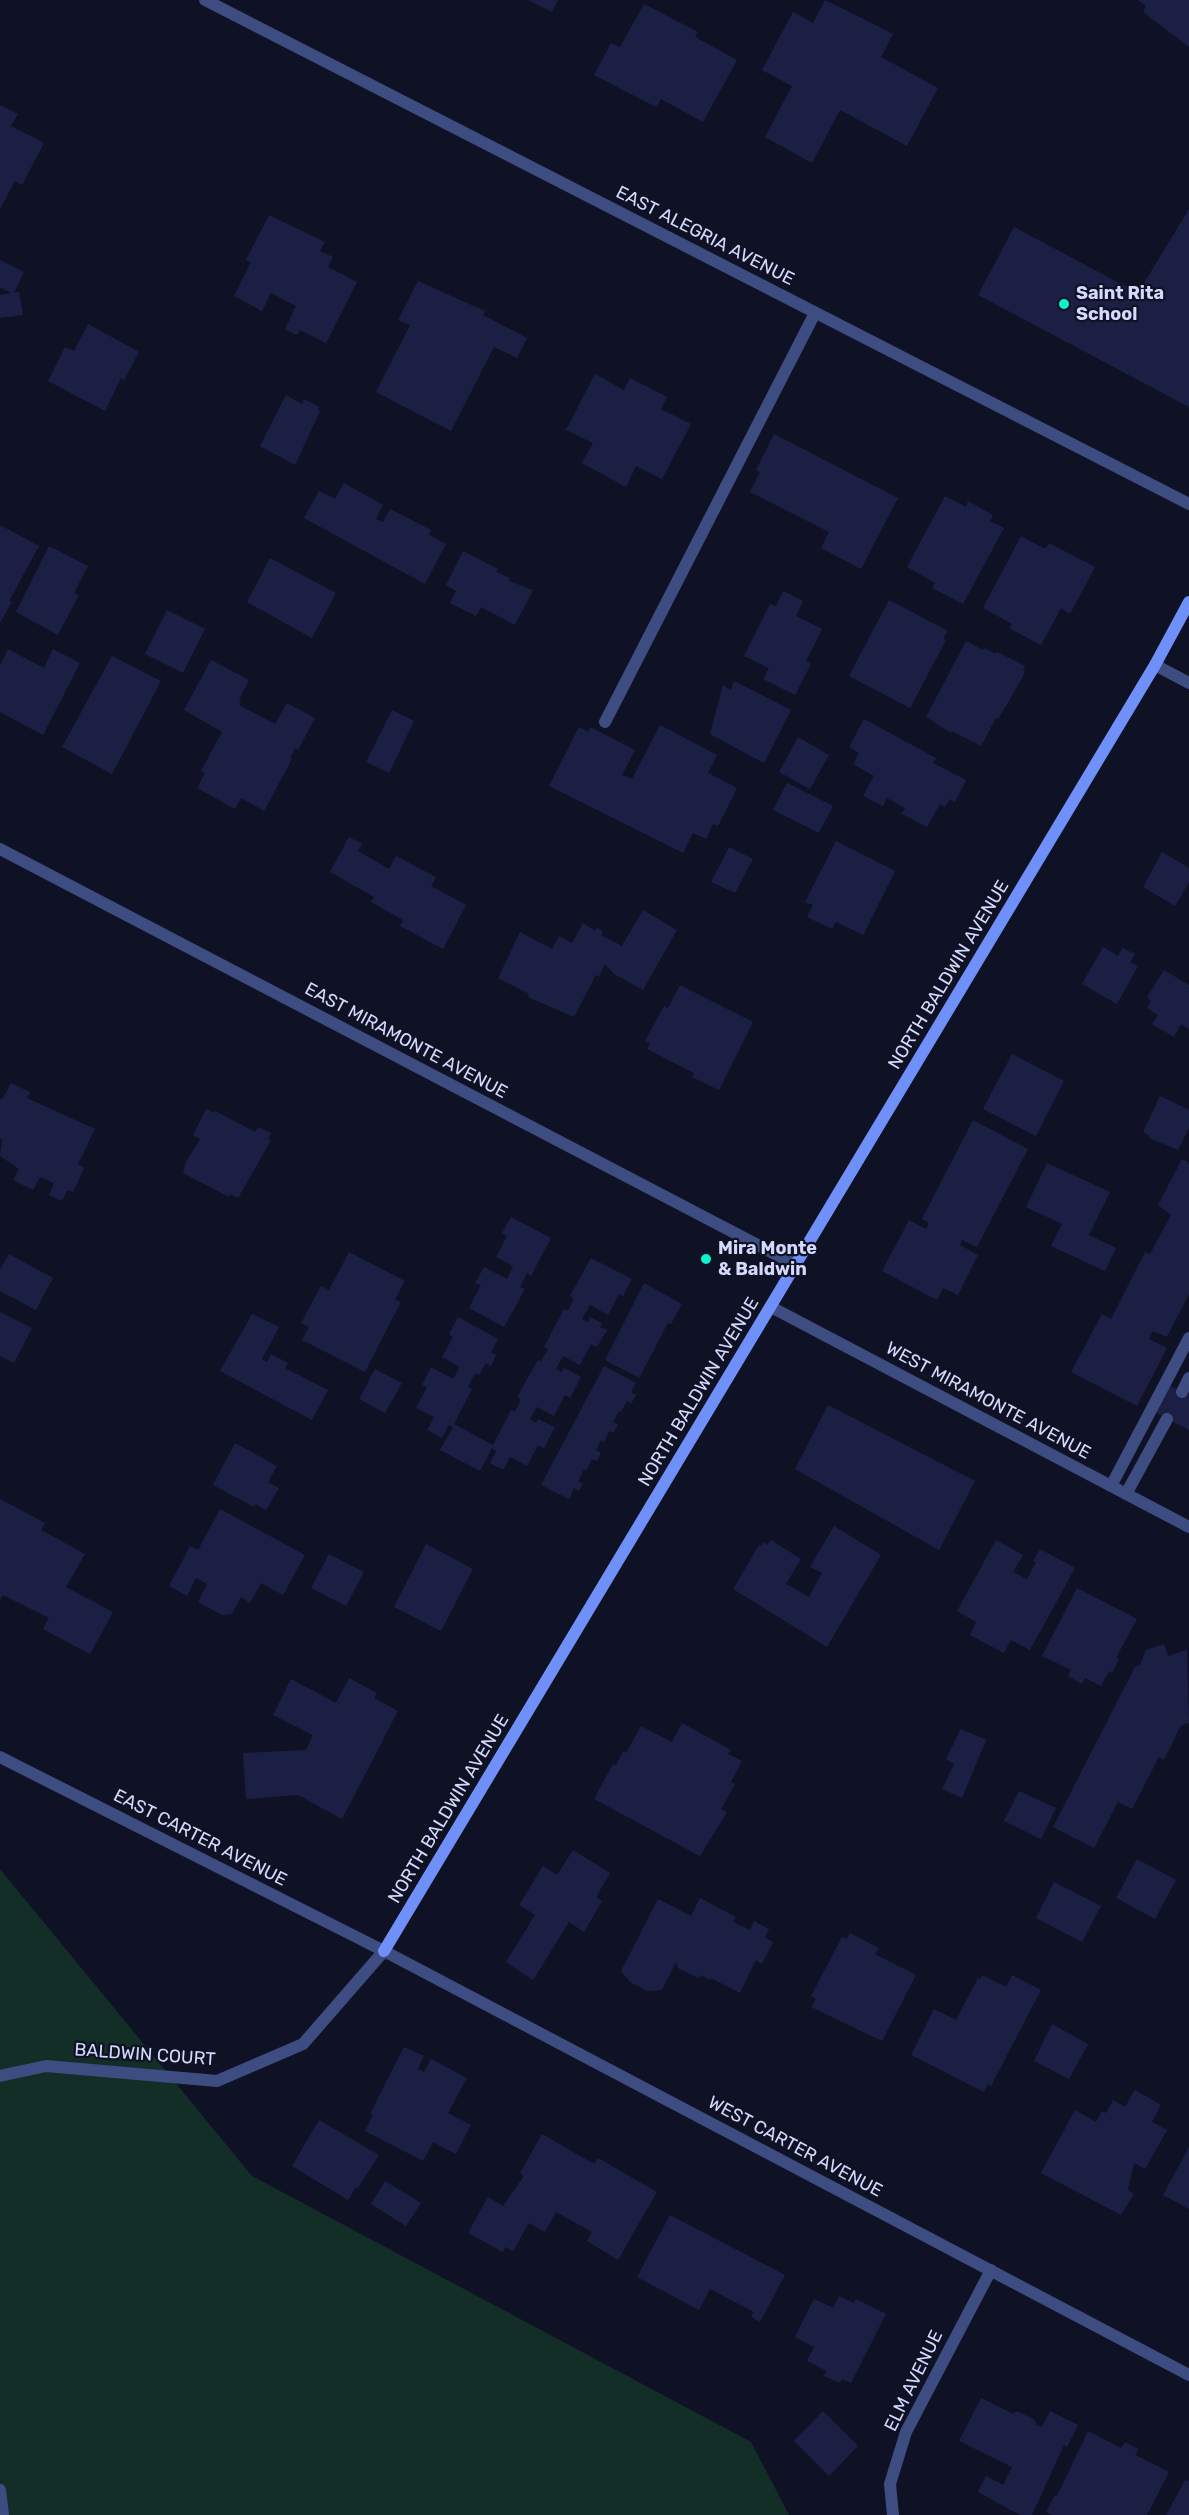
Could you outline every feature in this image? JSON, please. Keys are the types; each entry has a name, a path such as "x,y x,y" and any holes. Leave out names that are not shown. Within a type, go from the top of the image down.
{"street":[{"name":"EAST ALEGRIA AVENUE","path":"205,0 1189,504"},
{"path":"605,722 815,313"},
{"name":"NORTH BALDWIN AVENUE","path":"384,1951 1155,665 1189,602"},
{"path":"1155,665 1189,683"},
{"name":"EAST MIRAMONTE AVENUE","path":"0,849 796,1265"},
{"name":"WEST MIRAMONTE AVENUE","path":"771,1307 1189,1527"},
{"path":"1112,1486 1189,1338"},
{"path":"1182,1392 1189,1378"},
{"path":"1126,1494 1167,1419"},
{"name":"EAST CARTER AVENUE","path":"0,1757 384,1951"},
{"name":"BALDWIN COURT","path":"0,2076 46,2066 217,2081 303,2044 384,1951"},
{"name":"WEST CARTER AVENUE","path":"384,1951 1189,2375"},
{"name":"ELM AVENUE","path":"892,2515 890,2484 906,2432 991,2270"},
{"path":"0,2490 3,2515"}],"green space":[{"path":"0,1869 252,2176 751,2442 789,2515 0,2515"}],"building":[{"path":"528,0 558,0 552,12"},
{"path":"825,0 893,34 881,57 938,88 907,146 840,110 812,163 765,137 792,86 762,70 793,12 813,23"},
{"path":"1138,0 1189,0 1189,47 1143,12 1146,6"},
{"path":"644,4 698,32 695,37 737,60 703,122 661,99 656,107 594,75 611,43 620,47"},
{"path":"0,105 18,114 11,126 44,143 22,185 15,181 0,209"},
{"path":"1189,209 1189,407 978,295 1014,227 1138,293"},
{"path":"269,215 325,242 320,251 333,257 328,267 357,282 326,343 300,330 297,335 285,329 296,306 271,293 262,311 234,296 251,262 246,260"},
{"path":"0,260 24,272 14,293 19,292 23,315 0,318 0,295 11,293 0,287"},
{"path":"418,281 485,311 483,315 527,338 517,358 494,347 451,431 376,392 410,325 398,320"},
{"path":"88,324 139,352 124,380 121,378 105,411 48,381 65,347 74,351"},
{"path":"595,374 624,390 630,378 667,397 661,409 691,424 662,479 636,466 626,487 582,463 593,443 566,430"},
{"path":"286,395 302,404 304,399 319,407 317,410 320,411 295,465 260,446"},
{"path":"774,434 898,498 861,569 821,548 829,532 750,492 760,472 756,470"},
{"path":"344,483 383,505 376,519 383,522 390,509 431,530 429,535 446,544 425,584 304,518 319,491 335,499"},
{"path":"945,496 966,507 968,501 993,515 990,521 1004,528 963,604 932,588 935,583 907,567"},
{"path":"0,525 39,546 9,601 12,602 0,623"},
{"path":"1021,536 1045,549 1049,543 1095,567 1070,614 1061,608 1041,645 1009,628 1012,624 983,608"},
{"path":"49,546 88,566 74,593 79,595 58,635 16,612"},
{"path":"463,551 498,569 496,572 510,578 509,581 533,590 515,625 481,607 476,616 450,603 456,591 446,585"},
{"path":"270,558 336,593 312,638 247,602"},
{"path":"783,591 803,601 796,616 822,629 806,661 811,664 795,695 763,679 769,668 744,656 770,604 776,606"},
{"path":"889,600 948,631 943,639 946,640 910,708 849,676"},
{"path":"167,610 205,629 183,673 145,654"},
{"path":"966,641 983,650 984,648 996,654 997,652 1025,666 1023,670 1025,672 1013,694 998,719 996,718 981,746 952,731 951,733 926,717"},
{"path":"8,649 44,668 53,649 80,663 43,735 0,712 0,666"},
{"path":"112,656 161,681 112,774 62,747"},
{"path":"211,660 249,680 239,699 241,701 239,705 275,724 287,703 315,718 298,750 295,748 290,758 292,759 264,811 241,798 235,809 197,788 205,773 201,771 222,732 184,710"},
{"path":"734,681 791,710 764,763 710,734 723,685 731,690"},
{"path":"392,710 414,721 389,773 366,762"},
{"path":"864,719 936,758 933,763 966,780 955,802 950,799 945,807 940,804 927,827 902,814 905,808 887,798 883,806 863,796 874,776 853,764 859,753 849,747"},
{"path":"660,725 717,755 708,773 737,788 718,826 713,824 706,839 693,833 683,853 549,786 579,727 588,732 590,727 635,750 622,775 632,779"},
{"path":"798,737 829,755 810,789 779,772"},
{"path":"787,783 833,806 819,833 773,810"},
{"path":"349,837 362,844 358,851 389,869 396,856 436,877 431,886 466,905 443,949 400,926 403,920 371,902 374,897 330,872"},
{"path":"836,841 895,871 863,935 836,922 832,929 807,917 813,905 805,902"},
{"path":"729,847 753,859 735,893 711,882"},
{"path":"1162,852 1189,868 1189,882 1175,906 1143,887"},
{"path":"643,910 677,930 643,990 614,974 605,964 599,977 596,975 574,1017 528,997 529,994 498,978 520,932 552,949 559,936 572,943 583,923 595,931 597,928 603,931 601,935 622,946"},
{"path":"1103,947 1118,956 1122,948 1135,954 1130,962 1138,966 1117,1004 1082,984"},
{"path":"1164,970 1189,985 1189,1029 1181,1024 1174,1037 1152,1024 1158,1015 1147,1008 1151,1001 1147,997"},
{"path":"680,985 753,1022 719,1090 692,1077 694,1073 647,1049 650,1043 645,1041 664,1006 668,1008"},
{"path":"1012,1054 1064,1081 1036,1136 983,1109"},
{"path":"11,1083 30,1092 27,1098 95,1129 78,1164 84,1168 73,1192 67,1190 62,1201 49,1195 54,1183 40,1177 33,1190 13,1180 19,1169 0,1156 2,1140 0,1138 0,1099 2,1100"},
{"path":"1160,1096 1189,1110 1189,1128 1178,1150 1149,1138 1150,1136 1143,1132"},
{"path":"206,1109 214,1113 215,1111 255,1132 258,1127 271,1133 268,1139 271,1140 238,1198 230,1194 229,1197 183,1173 186,1162 200,1139 193,1135"},
{"path":"973,1120 1028,1149 977,1247 962,1240 960,1245 978,1255 958,1295 943,1288 937,1300 882,1271 909,1220 926,1229 929,1223 922,1219"},
{"path":"1182,1159 1189,1163 1189,1294 1167,1337 1153,1331 1149,1339 1167,1348 1137,1406 1071,1372 1102,1314 1111,1319 1145,1252 1150,1254 1171,1215 1158,1205"},
{"path":"1047,1163 1110,1192 1089,1235 1116,1248 1105,1271 1051,1246 1062,1224 1026,1207"},
{"path":"511,1217 551,1238 531,1276 527,1273 520,1287 525,1289 504,1327 469,1308 481,1285 475,1283 484,1267 507,1279 513,1266 496,1257 507,1236 502,1233"},
{"path":"349,1252 405,1281 395,1299 401,1302 365,1372 302,1340 309,1327 301,1323 321,1286 329,1290"},
{"path":"9,1254 53,1278 36,1310 0,1291 0,1270"},
{"path":"591,1258 632,1279 623,1296 619,1294 608,1315 590,1305 582,1319 588,1322 590,1317 602,1323 600,1327 607,1330 597,1347 591,1344 580,1365 563,1356 556,1369 562,1372 564,1368 581,1377 570,1398 565,1395 554,1416 537,1407 530,1419 536,1423 538,1419 555,1427 544,1448 538,1445 527,1466 510,1457 503,1470 490,1463 496,1451 492,1448 480,1471 440,1450 453,1427 449,1425 442,1438 427,1430 434,1417 416,1408 427,1387 422,1385 431,1367 453,1379 460,1367 442,1357 453,1337 449,1334 458,1317 498,1339 491,1352 496,1355 491,1366 486,1363 479,1375 475,1373 468,1387 472,1389 454,1424 493,1445 511,1410 515,1412 521,1399 517,1397 538,1360 541,1361 548,1349 544,1347 564,1309 568,1311 574,1299 570,1296"},
{"path":"644,1283 682,1304 671,1324 668,1323 639,1378 605,1360"},
{"path":"0,1312 32,1328 14,1363 0,1356"},
{"path":"252,1314 279,1327 262,1359 267,1362 271,1354 288,1363 285,1368 328,1390 312,1420 220,1371"},
{"path":"604,1366 636,1383 631,1392 636,1395 631,1404 627,1401 621,1412 619,1411 613,1422 618,1424 614,1433 609,1431 604,1442 601,1440 596,1450 601,1453 597,1461 592,1459 586,1471 584,1469 578,1481 583,1484 579,1491 574,1488 569,1499 541,1485"},
{"path":"375,1369 402,1383 385,1413 359,1399"},
{"path":"1170,1386 1189,1395 1189,1430 1155,1412"},
{"path":"828,1405 975,1481 939,1550 795,1469"},
{"path":"235,1443 277,1466 268,1482 279,1488 266,1510 256,1504 254,1507 213,1485"},
{"path":"0,1499 45,1523 41,1530 85,1554 66,1587 113,1612 90,1654 43,1629 49,1618 3,1595 0,1600"},
{"path":"220,1509 305,1555 283,1595 261,1583 250,1603 241,1597 232,1614 222,1615 198,1602 207,1584 196,1578 187,1596 169,1586 190,1546 198,1550"},
{"path":"834,1526 881,1555 827,1647 733,1589 759,1545 761,1546 763,1542 767,1545 771,1540 801,1559 786,1584 809,1597 822,1573 810,1567"},
{"path":"996,1540 1023,1555 1013,1572 1027,1579 1040,1549 1075,1568 1030,1650 1011,1640 1004,1653 970,1635 976,1622 957,1611"},
{"path":"426,1544 473,1569 441,1631 394,1607"},
{"path":"329,1554 364,1572 346,1606 311,1588"},
{"path":"1077,1588 1137,1619 1116,1658 1119,1659 1112,1673 1109,1671 1101,1686 1085,1678 1082,1684 1068,1676 1071,1670 1042,1656"},
{"path":"1164,1644 1168,1656 1187,1650 1189,1723 1181,1725 1164,1760 1159,1757 1132,1809 1118,1802 1094,1848 1053,1827 1135,1667 1140,1665 1146,1650"},
{"path":"349,1678 377,1693 374,1698 398,1711 342,1819 298,1795 246,1799 243,1753 306,1750 313,1735 273,1715 291,1679 336,1703"},
{"path":"682,1723 731,1750 728,1754 742,1761 731,1782 735,1784 721,1809 727,1812 700,1856 594,1799 613,1764 616,1765 623,1751 626,1753 641,1726 672,1742"},
{"path":"961,1729 986,1740 962,1798 942,1789 954,1764 946,1759"},
{"path":"1019,1791 1056,1808 1041,1839 1004,1821"},
{"path":"573,1850 610,1873 596,1897 602,1901 584,1932 569,1922 533,1980 506,1962 535,1915 519,1905 543,1866 557,1875"},
{"path":"1137,1859 1176,1880 1155,1919 1116,1898"},
{"path":"1054,1882 1101,1906 1082,1942 1036,1918"},
{"path":"700,1898 736,1917 733,1922 750,1930 754,1921 769,1929 765,1938 773,1942 762,1964 756,1960 740,1993 711,1978 710,1980 701,1975 698,1978 678,1968 676,1962 662,1990 647,1991 630,1982 621,1971 658,1899 691,1916"},
{"path":"850,1933 879,1948 875,1954 916,1975 882,2041 811,2007 816,1999 811,1996 842,1937 847,1939"},
{"path":"982,1975 1006,1987 1012,1975 1041,1990 991,2086 988,2084 984,2092 911,2055 934,2009 956,2020 978,1978 980,1979"},
{"path":"1052,2024 1088,2044 1069,2079 1034,2061"},
{"path":"404,2047 424,2056 418,2069 424,2072 431,2059 467,2078 448,2113 471,2125 456,2154 433,2142 423,2161 365,2131 373,2115 370,2114"},
{"path":"1135,2090 1161,2105 1152,2122 1167,2130 1145,2169 1134,2163 1128,2190 1134,2194 1121,2215 1041,2173 1075,2110 1096,2122 1102,2111 1106,2113 1113,2100 1125,2107"},
{"path":"319,2120 379,2155 348,2200 292,2166"},
{"path":"542,2134 594,2164 598,2158 657,2192 618,2260 587,2241 592,2232 556,2212 545,2232 529,2223 513,2251 505,2247 503,2252 468,2233 488,2197 503,2206 524,2176 520,2173"},
{"path":"1189,2147 1189,2209 1163,2195"},
{"path":"385,2181 421,2203 406,2226 371,2204"},
{"path":"670,2215 785,2275 760,2322 751,2317 754,2312 710,2289 699,2310 637,2277"},
{"path":"839,2296 854,2303 856,2299 886,2314 851,2383 842,2379 840,2383 824,2376 827,2371 807,2361 814,2347 795,2337 814,2299 833,2308"},
{"path":"981,2398 1013,2414 1017,2411 1035,2420 1036,2425 1042,2427 1050,2411 1078,2425 1067,2447 1064,2445 1032,2515 1020,2515 978,2492 986,2476 1003,2485 1012,2467 959,2441"},
{"path":"823,2411 858,2446 829,2476 794,2441"},
{"path":"1088,2431 1121,2448 1125,2442 1138,2449 1135,2455 1169,2472 1147,2515 1052,2515 1046,2512 1055,2495 1057,2496"},
{"path":"1185,2480 1189,2481 1189,2515 1166,2515"}],"place":[{"name":"Saint Rita School","path":"1064,304"},
{"name":"Mira Monte & Baldwin","path":"706,1259"}]}
